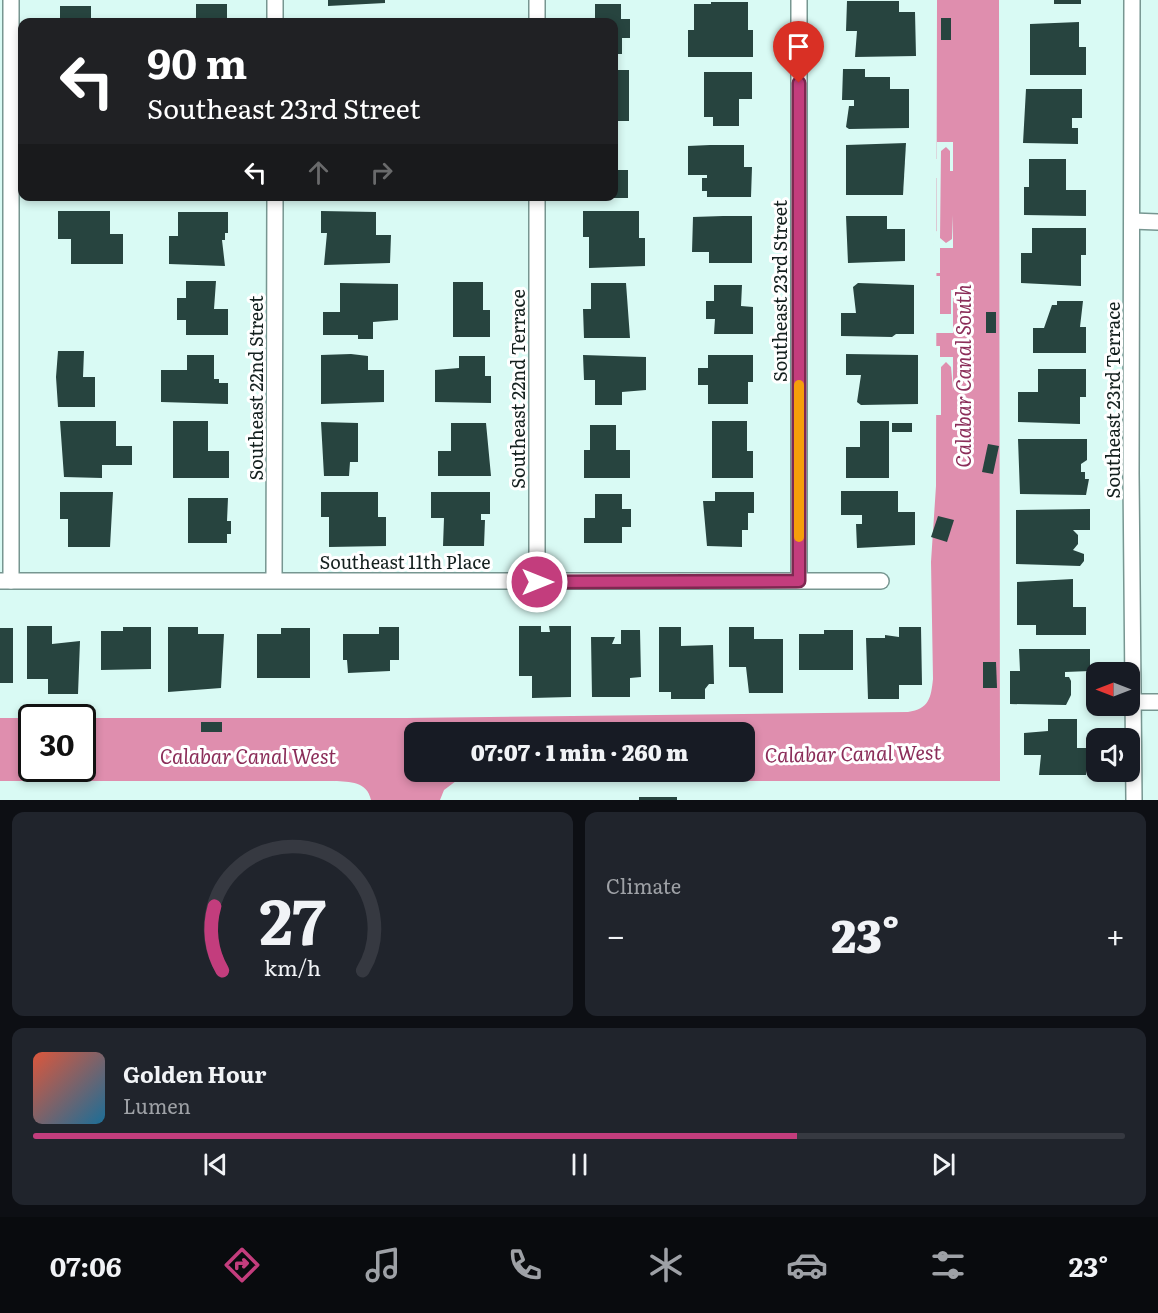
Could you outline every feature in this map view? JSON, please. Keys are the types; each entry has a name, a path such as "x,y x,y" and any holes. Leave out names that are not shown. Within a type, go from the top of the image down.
{"street":[{"path":"5,581 12,0"},
{"path":"275,0 275,18"},
{"path":"537,0 537,18"},
{"name":"Southeast 23rd Street","path":"799,0 799,581"},
{"name":"Southeast 23rd Terrace","path":"1132,0 1134,662"},
{"name":"Southeast 22nd Street","path":"274,579 275,201"},
{"name":"Southeast 22nd Terrace","path":"537,201 537,582"},
{"path":"1132,221 1158,222"},
{"name":"Southeast 11th Place","path":"5,581 274,579 537,582 881,581"},
{"path":"1140,702 1158,702"},
{"name":"Southeast 23rd Terrace","path":"1134,716 1134,800"}],"water":[{"path":"937,0 999,0 1000,781 755,781 755,722 404,722 404,782 455,782 444,790 440,800 371,800 362,786 352,782 334,781 96,781 96,718 407,718 908,712 928,702 933,679 931,562 936,486"},
{"path":"0,718 18,718 18,781 0,781"}],"pier":[{"path":"937,142 953,142 953,171 950,171 950,151 946,147 941,151 940,238 946,243 952,239 953,215 953,248 940,248 940,273 936,273 936,247 933,247 934,232 937,231 937,178 934,178 934,159 937,159"},
{"path":"936,276 940,276 940,314 951,314 951,290 953,290 953,333 936,333"},
{"path":"936,346 940,346 940,357 953,357 953,390 951,367 946,362 941,367 941,415 936,415"}],"building":[{"path":"328,0 385,0 385,3 328,6"},
{"path":"1054,0 1081,0 1081,4 1054,4"},
{"path":"847,1 899,1 899,12 915,12 916,56 855,57 857,31 846,31"},
{"path":"711,2 748,2 748,30 753,30 753,57 688,57 688,30 694,30 694,4 711,4"},
{"path":"196,4 227,4 227,18 196,18"},
{"path":"595,4 621,4 621,19 630,19 630,38 622,38 622,54 618,54 618,18 595,18"},
{"path":"60,6 91,6 91,18 60,18"},
{"path":"941,18 951,18 951,40 941,40"},
{"path":"1079,22 1079,47 1086,47 1086,75 1030,75 1030,24"},
{"path":"843,69 865,69 865,77 890,77 890,89 909,89 909,128 849,129 846,127 849,106 854,106 854,100 842,100"},
{"path":"618,70 629,70 629,121 618,121"},
{"path":"704,72 752,72 752,99 739,99 739,126 713,126 713,117 704,117"},
{"path":"1026,89 1082,89 1082,118 1072,118 1072,128 1078,128 1078,144 1023,143"},
{"path":"906,143 903,195 846,195 846,145"},
{"path":"744,145 744,167 752,167 751,197 707,197 707,191 702,191 702,178 707,178 707,175 688,175 688,146"},
{"path":"1029,159 1066,159 1066,190 1086,190 1086,216 1024,215 1024,187 1029,187"},
{"path":"618,170 628,170 628,198 618,198"},
{"path":"58,211 110,211 110,234 123,234 123,264 71,264 71,239 58,239"},
{"path":"321,211 376,212 376,235 391,235 390,263 324,265 327,233 321,233"},
{"path":"583,211 639,211 639,238 645,238 645,266 589,268 589,237 583,237"},
{"path":"178,212 228,212 228,233 225,233 225,240 222,240 225,266 169,264 169,236 178,236"},
{"path":"752,216 752,263 709,263 709,252 692,252 693,217"},
{"path":"846,216 887,216 887,229 905,229 905,261 848,263"},
{"path":"1032,228 1086,228 1086,255 1081,255 1081,286 1021,283 1021,253 1032,253"},
{"path":"186,281 216,281 214,309 228,309 228,335 186,335 186,320 177,320 177,298 186,298"},
{"path":"453,282 483,282 483,310 490,310 490,337 453,337"},
{"path":"340,283 398,284 398,320 373,322 373,339 358,339 358,335 323,335 323,312 340,312"},
{"path":"591,283 626,283 630,338 584,338 583,309 591,309"},
{"path":"858,283 914,285 914,334 896,334 892,337 841,336 841,313 856,313 853,287"},
{"path":"714,285 742,285 741,306 753,307 753,334 714,334 715,319 706,319 706,301 714,301"},
{"path":"1057,301 1083,301 1080,327 1086,327 1086,353 1033,353 1033,328 1044,328 1052,305 1057,305"},
{"path":"986,312 996,312 996,333 986,333"},
{"path":"58,351 84,351 83,377 95,377 95,407 58,407 56,377"},
{"path":"846,354 918,355 918,404 861,405 857,402 861,375 846,375"},
{"path":"187,355 214,355 214,379 219,379 219,383 228,383 228,404 161,402 161,370 187,370"},
{"path":"321,355 368,356 368,370 384,370 384,402 321,404"},
{"path":"583,355 646,357 646,390 622,392 622,405 595,405 595,380 584,380"},
{"path":"708,355 753,355 753,382 748,382 748,404 708,404 708,385 698,385 698,368 708,368"},
{"path":"459,356 485,356 485,376 491,376 491,403 435,402 435,370 459,368"},
{"path":"1038,369 1086,369 1086,397 1080,397 1080,424 1018,422 1018,392 1038,392"},
{"path":"60,421 116,421 116,446 132,446 132,465 102,465 102,478 64,477"},
{"path":"173,421 208,421 208,451 229,451 229,478 173,478"},
{"path":"712,421 747,421 747,451 753,451 753,478 712,478"},
{"path":"860,421 889,421 889,478 846,478 846,447 860,447"},
{"path":"321,422 358,423 358,462 350,462 349,476 324,476"},
{"path":"451,423 486,423 491,476 438,476 438,451 451,451"},
{"path":"892,423 912,423 912,432 892,432"},
{"path":"590,425 616,425 616,450 630,450 630,478 584,478 584,450 590,450"},
{"path":"1018,439 1087,439 1087,460 1081,464 1081,472 1085,472 1085,479 1089,479 1086,495 1020,494"},
{"path":"988,444 999,446 993,474 982,472"},
{"path":"841,491 898,491 898,512 915,512 915,545 857,548 856,524 862,524 862,515 841,515"},
{"path":"60,492 113,492 110,547 68,547 68,519 60,519"},
{"path":"321,492 378,492 378,517 386,517 386,546 329,547 329,517 321,517"},
{"path":"431,492 490,492 490,514 481,514 481,520 485,520 484,546 443,546 444,518 431,518"},
{"path":"715,492 754,492 754,513 748,513 748,530 742,530 742,547 707,546 703,501 715,501"},
{"path":"595,494 622,494 622,509 631,509 631,527 622,527 622,543 584,543 584,518 595,518"},
{"path":"188,498 228,498 227,521 231,521 231,534 227,534 227,543 188,543"},
{"path":"1090,509 1090,530 1073,530 1078,535 1078,544 1073,550 1084,554 1084,561 1080,566 1016,564 1016,510"},
{"path":"938,516 954,520 947,542 931,537"},
{"path":"1073,579 1073,607 1086,607 1086,635 1036,635 1036,625 1017,625 1017,582"},
{"path":"27,626 52,626 52,644 80,641 78,694 48,694 48,679 27,679"},
{"path":"519,626 541,626 541,632 550,632 549,626 571,626 571,697 532,698 532,676 519,676"},
{"path":"123,627 151,627 151,669 101,670 101,631 123,631"},
{"path":"168,627 198,627 198,634 224,634 221,688 168,692"},
{"path":"379,627 399,627 399,660 390,660 390,671 348,673 347,660 343,660 343,634 379,634"},
{"path":"659,627 681,627 681,646 713,645 714,684 709,684 705,689 705,699 671,699 671,692 659,692"},
{"path":"729,627 754,627 754,639 783,639 783,693 749,693 746,667 729,667"},
{"path":"899,627 921,627 922,685 899,685 899,699 868,699 866,638 885,638 885,635 899,637"},
{"path":"0,628 13,628 13,683 0,683"},
{"path":"281,628 310,628 310,678 257,678 257,634 281,634"},
{"path":"621,630 640,630 641,677 630,678 630,697 592,697 591,637 615,637 612,644 621,644"},
{"path":"824,630 853,630 853,670 799,670 799,634 824,634"},
{"path":"1019,649 1090,649 1090,662 1086,662 1086,671 1065,672 1065,677 1069,677 1071,681 1071,695 1066,705 1010,704 1010,671 1020,671"},
{"path":"983,662 996,662 997,688 983,688"},
{"path":"1048,719 1077,719 1077,748 1086,748 1086,775 1039,775 1041,755 1024,755 1024,733 1048,731"},
{"path":"201,722 222,722 222,732 201,732"},
{"path":"639,797 677,797 677,800 639,800"}],"slow traffic":[{"path":"799,385 799,537"}],"route":[{"path":"537,582 799,581 799,83"}],"water label":[{"name":"Calabar Canal South","path":"962,376"},
{"name":"Calabar Canal West","path":"853,752"},
{"name":"Calabar Canal West","path":"248,755"}]}
